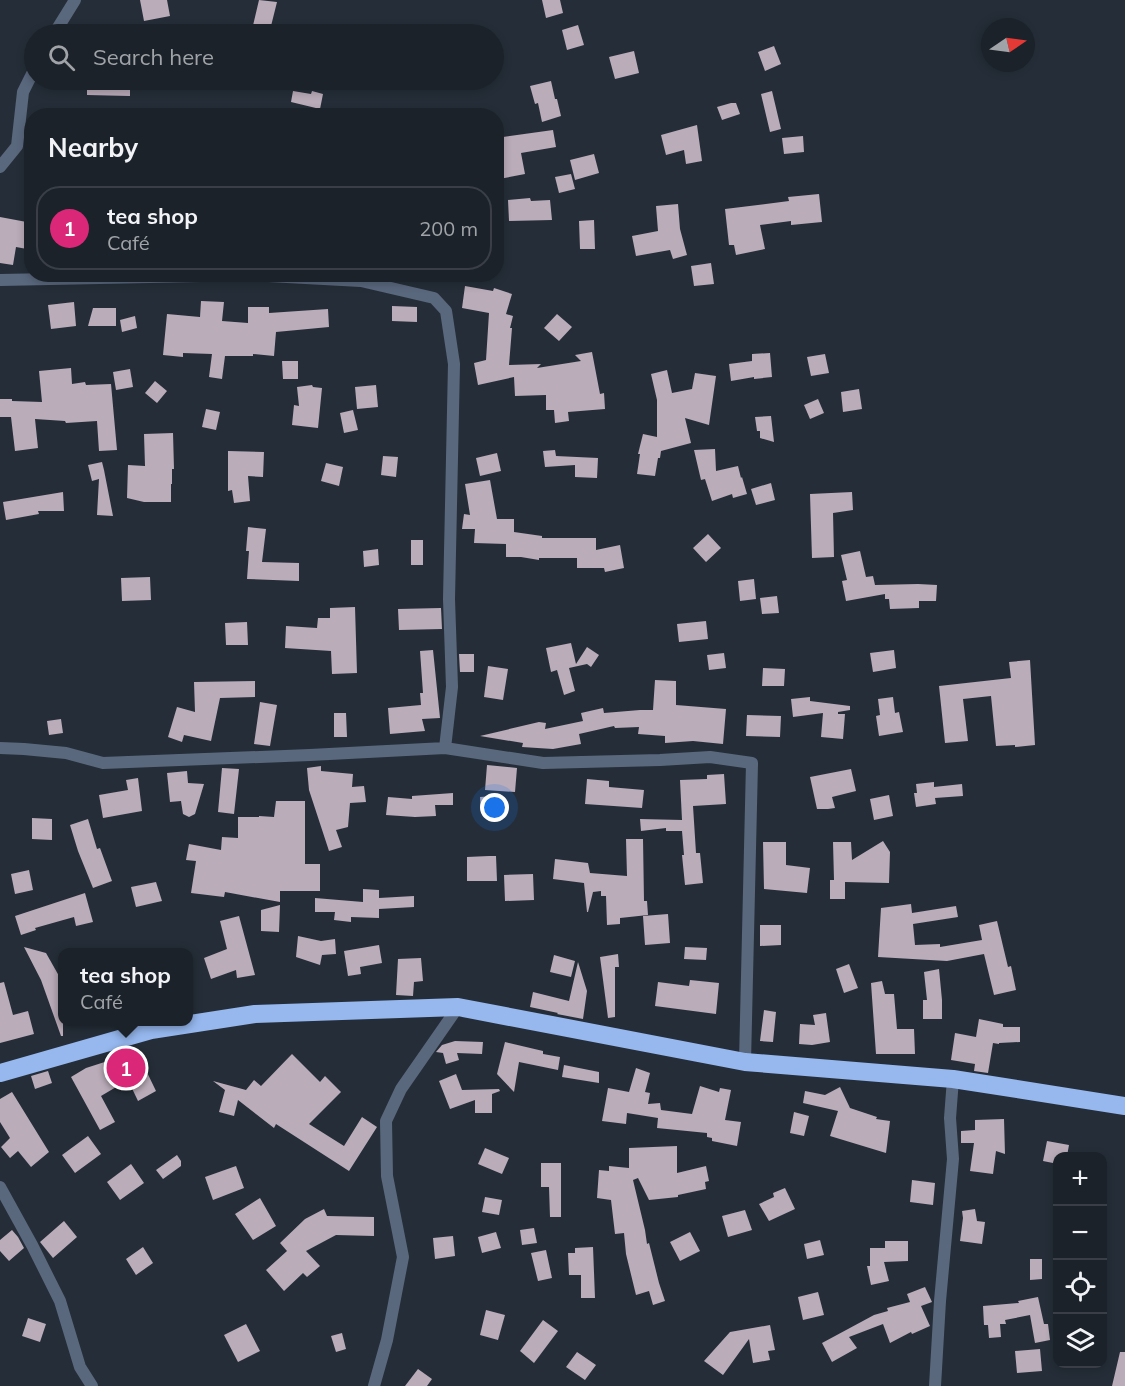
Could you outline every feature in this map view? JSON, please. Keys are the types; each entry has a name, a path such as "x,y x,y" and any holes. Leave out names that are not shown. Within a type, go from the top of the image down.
{"highway":[{"path":"193,1024 255,1014 458,1007 745,1062 953,1079 1125,1106"},
{"path":"0,1072 151,1030 177,1026"}],"street":[{"path":"60,24 75,0"},
{"path":"0,167 16,146 24,90"},
{"path":"0,280 24,280"},
{"path":"361,282 434,298 446,311 454,364 449,599 452,687 445,747"},
{"path":"0,748 66,753 103,763 445,747 543,763 710,757 752,764 745,1062"},
{"path":"374,1386 387,1340 403,1257 387,1176 386,1121 401,1089 458,1007"},
{"path":"935,1386 953,1159 950,1118 953,1079"},
{"path":"0,1186 60,1301 80,1367 92,1386"}],"building":[{"path":"140,0 167,0 170,16 144,21"},
{"path":"259,0 277,2 272,24 253,24"},
{"path":"542,0 560,0 563,13 546,18"},
{"path":"578,25 584,45 567,50 562,30"},
{"path":"774,46 781,64 765,71 758,52"},
{"path":"634,51 639,73 615,79 609,57"},
{"path":"551,81 561,116 542,122 538,103 535,104 530,86"},
{"path":"87,90 130,90 130,96 87,95"},
{"path":"293,91 311,94 312,91 323,94 320,108 291,102"},
{"path":"772,91 781,129 770,132 761,94"},
{"path":"736,103 740,114 722,120 717,107"},
{"path":"697,125 702,161 686,164 684,150 666,155 661,135"},
{"path":"553,130 556,147 521,153 525,174 504,178 504,137"},
{"path":"803,136 804,152 784,154 782,138"},
{"path":"594,154 599,173 575,180 570,160"},
{"path":"571,174 575,189 559,193 555,177"},
{"path":"819,194 822,222 791,225 791,221 760,225 765,249 736,255 734,245 729,245 725,209 789,201 788,197"},
{"path":"530,198 531,201 550,200 552,220 509,221 508,200"},
{"path":"678,204 680,229 687,255 673,259 670,250 636,256 632,236 658,231 656,206"},
{"path":"0,217 24,222 24,248 16,247 13,265 0,263"},
{"path":"594,220 595,249 580,249 579,221"},
{"path":"711,263 714,284 694,286 691,266"},
{"path":"465,286 493,291 494,288 512,294 506,314 513,316 510,328 512,328 509,365 541,364 537,368 581,361 575,355 592,352 600,394 604,393 605,409 568,412 569,421 555,423 554,410 546,410 546,395 515,396 514,377 478,385 474,363 486,360 489,313 462,308"},
{"path":"201,301 224,302 222,321 248,323 248,307 269,307 269,313 328,309 329,327 276,332 274,356 253,354 253,356 225,356 222,379 209,377 212,354 183,353 183,357 163,355 167,314 200,317"},
{"path":"74,302 76,326 51,329 48,305"},
{"path":"392,306 417,307 417,322 392,321"},
{"path":"93,308 116,308 116,326 88,326"},
{"path":"557,314 572,327 559,341 544,328"},
{"path":"135,316 137,328 122,332 120,320"},
{"path":"770,353 772,377 731,381 729,364 752,361 752,354"},
{"path":"825,354 829,373 811,376 807,357"},
{"path":"282,361 298,361 298,379 283,379"},
{"path":"71,368 72,384 85,382 86,385 111,384 117,450 99,451 97,421 66,423 65,421 35,419 38,448 15,451 11,417 0,417 0,399 42,402 39,371"},
{"path":"130,369 133,387 116,390 113,372"},
{"path":"667,370 672,393 692,389 695,373 716,376 709,425 685,418 691,443 661,451 655,476 637,474 640,454 638,454 643,434 657,437 657,400 651,374"},
{"path":"155,381 167,391 157,403 145,393"},
{"path":"312,385 322,388 318,428 292,425 294,405 299,406 297,387"},
{"path":"376,385 378,407 357,409 355,387"},
{"path":"859,389 862,409 843,412 841,392"},
{"path":"818,399 824,413 810,419 804,405"},
{"path":"206,409 220,412 216,430 202,427"},
{"path":"353,410 358,430 344,433 340,413"},
{"path":"771,416 774,442 760,438 755,417"},
{"path":"173,433 174,469 172,469 171,502 144,502 127,498 128,465 145,466 144,434"},
{"path":"715,449 716,471 738,466 747,494 733,498 732,494 712,501 705,479 701,480 694,450"},
{"path":"555,450 556,456 598,458 597,478 575,477 575,465 545,467 543,451"},
{"path":"228,451 264,452 263,477 248,476 250,501 234,503 232,490 228,491"},
{"path":"497,453 501,471 480,476 476,458"},
{"path":"383,456 398,457 396,477 381,475"},
{"path":"102,462 113,516 97,515 99,479 92,481 88,465"},
{"path":"326,463 343,467 339,486 321,481"},
{"path":"490,480 497,519 514,519 514,532 542,536 542,538 596,538 596,550 620,545 624,568 605,572 604,568 577,568 577,558 539,558 539,560 506,557 506,544 474,543 475,529 462,529 464,514 470,515 465,484"},
{"path":"771,483 775,500 756,505 751,489"},
{"path":"63,492 64,511 38,511 39,514 6,520 3,502"},
{"path":"852,492 853,510 833,513 834,557 812,558 810,494"},
{"path":"248,527 266,529 262,562 299,563 299,581 247,579"},
{"path":"708,534 721,548 706,562 693,548"},
{"path":"411,540 423,540 423,565 411,565"},
{"path":"378,549 379,565 364,567 363,551"},
{"path":"860,551 866,577 873,576 875,585 937,585 936,601 919,601 919,608 890,609 889,599 885,599 885,594 846,601 842,581 847,580 841,555"},
{"path":"150,577 151,600 122,601 121,578"},
{"path":"754,579 756,599 740,601 738,581"},
{"path":"777,596 779,613 762,614 760,598"},
{"path":"355,607 357,673 332,674 331,651 285,648 286,626 317,628 318,618 330,618 330,608"},
{"path":"441,608 442,629 399,630 398,609"},
{"path":"706,621 708,639 679,642 677,624"},
{"path":"247,622 248,645 226,645 225,623"},
{"path":"571,643 576,664 587,647 599,655 591,667 587,664 569,668 575,691 564,695 557,670 551,672 546,648"},
{"path":"433,650 440,718 422,719 425,731 390,734 388,708 421,705 420,693 423,693 420,651"},
{"path":"894,650 896,668 873,672 870,653"},
{"path":"724,653 726,668 709,670 707,655"},
{"path":"459,654 474,654 474,672 460,672"},
{"path":"1030,660 1035,745 996,746 991,696 963,699 968,741 945,743 939,686 1011,678 1009,662"},
{"path":"488,666 508,669 503,700 484,697"},
{"path":"763,668 785,669 784,686 762,686"},
{"path":"655,680 676,681 676,705 726,709 723,744 693,741 665,743 665,736 638,734 639,727 615,728 614,726 579,734 581,744 553,749 522,747 523,743 480,736 539,722 546,723 545,729 583,721 581,713 603,708 604,713 653,710"},
{"path":"255,681 255,697 220,698 211,741 184,735 182,742 168,737 177,707 195,712 194,682"},
{"path":"810,697 810,701 850,706 850,710 838,712 838,714 845,714 843,739 821,737 823,713 793,717 791,699"},
{"path":"893,697 895,713 899,712 903,732 879,736 876,716 880,715 878,699"},
{"path":"260,702 277,705 270,746 254,744"},
{"path":"334,713 346,713 347,737 334,737"},
{"path":"747,715 781,716 780,737 746,736"},
{"path":"61,719 63,733 49,735 47,721"},
{"path":"487,765 517,768 515,792 485,790"},
{"path":"321,766 321,771 353,774 352,787 364,786 366,802 350,803 348,827 336,830 342,847 329,851 309,790 307,768"},
{"path":"222,768 239,769 234,814 218,812"},
{"path":"851,769 856,791 832,797 835,808 817,809 810,777"},
{"path":"187,771 188,783 204,784 195,814 189,817 183,814 181,801 170,802 167,773"},
{"path":"724,774 726,804 693,806 696,853 700,853 703,883 685,885 682,831 666,831 666,828 641,831 640,819 682,820 680,780 707,779 707,775"},
{"path":"138,778 142,811 103,818 99,795 128,790 126,780"},
{"path":"587,779 609,781 609,787 644,790 642,808 585,804"},
{"path":"934,782 934,787 962,784 963,796 935,798 936,804 916,807 914,793 917,793 916,784"},
{"path":"453,793 453,805 435,805 436,816 386,815 388,797 412,799 412,796"},
{"path":"889,795 893,816 874,820 870,799"},
{"path":"494,796 495,812 481,812 480,797"},
{"path":"276,801 305,801 305,864 320,864 320,891 280,891 280,902 225,892 224,897 191,893 196,861 186,860 189,844 221,850 222,837 238,838 238,817 274,817"},
{"path":"32,818 52,819 52,840 32,839"},
{"path":"88,819 97,849 100,848 112,881 93,888 70,825"},
{"path":"626,839 643,839 644,901 647,901 648,915 620,918 620,924 607,925 606,896 601,896 601,891 593,892 587,912 584,883 553,879 555,859 588,863 590,873 627,876"},
{"path":"883,841 890,852 889,883 845,882 845,899 830,899 830,880 834,880 833,842 851,842 852,860"},
{"path":"763,842 786,842 786,865 810,868 807,893 764,889"},
{"path":"496,856 497,881 467,881 467,857"},
{"path":"29,870 33,890 15,894 11,874"},
{"path":"533,874 534,900 505,901 504,875"},
{"path":"156,882 162,901 136,907 131,887"},
{"path":"363,889 379,890 379,898 414,896 414,907 379,909 379,918 351,917 351,922 334,920 335,912 315,912 315,898 363,902"},
{"path":"85,893 93,922 76,926 74,917 35,928 36,930 21,935 15,916"},
{"path":"911,904 912,913 956,906 958,917 913,924 915,945 940,944 940,947 982,940 979,925 997,921 1016,990 994,995 984,954 947,961 878,957 881,908"},
{"path":"280,905 279,932 261,931 261,910"},
{"path":"668,914 670,943 645,945 643,916"},
{"path":"239,916 255,975 237,978 236,970 211,979 204,958 227,949 220,921"},
{"path":"760,925 781,925 781,945 760,946"},
{"path":"298,936 321,941 335,939 336,954 322,955 320,965 296,957"},
{"path":"379,945 382,963 360,967 361,974 348,976 344,951"},
{"path":"24,947 46,953 58,974 58,1026 63,1026 63,1036 61,1036 41,980"},
{"path":"685,947 707,948 706,960 684,959"},
{"path":"618,954 619,967 615,967 615,1017 608,1018 600,957"},
{"path":"554,955 575,961 571,977 550,972"},
{"path":"421,958 423,981 414,982 413,996 396,995 398,959"},
{"path":"578,962 587,991 583,1019 530,1007 533,992 569,1001"},
{"path":"849,964 858,988 844,993 836,969"},
{"path":"939,969 942,1019 923,1019 923,1000 927,1000 924,972"},
{"path":"690,980 719,983 716,1014 655,1006 658,982 689,986"},
{"path":"882,981 885,994 894,994 897,1029 914,1029 915,1054 876,1054 871,983"},
{"path":"4,982 13,1015 28,1011 34,1034 0,1043 0,983"},
{"path":"764,1010 776,1012 773,1042 760,1041"},
{"path":"826,1013 830,1042 812,1045 799,1044 800,1024 815,1025 813,1015"},
{"path":"979,1019 1003,1024 1003,1027 1020,1027 1020,1042 993,1043 988,1073 974,1071 975,1064 951,1060 955,1033 976,1037"},
{"path":"455,1041 483,1042 482,1054 457,1053 459,1060 446,1064 443,1053 436,1052 442,1045"},
{"path":"505,1042 560,1057 558,1070 519,1062 514,1092 497,1074"},
{"path":"139,1051 156,1091 138,1101 128,1080 101,1096 115,1122 100,1130 71,1077 86,1068"},
{"path":"292,1054 320,1082 325,1076 341,1092 309,1124 344,1146 362,1117 377,1127 349,1171 276,1124 274,1128 238,1100 234,1116 219,1112 225,1090 213,1081 246,1090 254,1080 261,1086"},
{"path":"564,1065 599,1072 599,1083 562,1077"},
{"path":"636,1068 650,1073 645,1092 650,1093 648,1104 660,1103 661,1110 692,1114 700,1086 719,1092 720,1088 731,1090 725,1120 741,1122 737,1146 712,1141 712,1138 707,1137 707,1133 657,1128 658,1118 627,1113 626,1124 602,1121 608,1088 629,1092"},
{"path":"48,1071 52,1083 35,1089 31,1076"},
{"path":"456,1074 462,1090 499,1089 500,1091 492,1094 492,1113 475,1113 475,1100 450,1109 439,1081"},
{"path":"840,1087 850,1108 877,1117 876,1119 890,1121 886,1153 830,1136 838,1111 803,1103 805,1091 825,1095"},
{"path":"12,1092 49,1152 31,1167 18,1151 10,1158 1,1147 10,1138 0,1122 0,1099"},
{"path":"794,1112 809,1116 804,1136 790,1133"},
{"path":"1004,1119 1005,1154 996,1151 993,1174 970,1171 974,1143 961,1143 961,1131 975,1130 975,1120"},
{"path":"88,1136 101,1154 75,1173 62,1155"},
{"path":"1047,1141 1069,1145 1068,1152 1053,1152 1053,1163 1043,1161"},
{"path":"677,1146 677,1173 706,1166 709,1181 705,1182 706,1189 678,1195 678,1197 649,1200 638,1178 633,1180 647,1244 649,1243 665,1301 653,1305 649,1291 636,1295 626,1254 624,1233 615,1234 611,1200 597,1198 599,1170 609,1171 609,1166 629,1168 629,1148"},
{"path":"485,1148 509,1158 502,1174 478,1164"},
{"path":"177,1155 181,1166 163,1179 156,1170"},
{"path":"541,1163 561,1163 561,1217 550,1217 549,1187 541,1187"},
{"path":"131,1164 144,1183 120,1200 107,1182"},
{"path":"236,1166 244,1188 213,1200 205,1177"},
{"path":"912,1180 935,1183 933,1205 910,1202"},
{"path":"785,1188 795,1209 769,1221 759,1204 774,1197 773,1193"},
{"path":"485,1197 502,1200 499,1215 482,1212"},
{"path":"260,1198 276,1226 253,1240 235,1214"},
{"path":"324,1209 327,1216 374,1217 374,1236 336,1235 306,1251 320,1266 307,1277 303,1273 284,1291 266,1270 287,1251 280,1243 305,1219"},
{"path":"975,1209 977,1221 985,1222 982,1244 960,1241 962,1211"},
{"path":"745,1210 752,1230 728,1237 722,1216"},
{"path":"64,1221 77,1237 53,1258 40,1242"},
{"path":"534,1228 537,1243 522,1245 520,1230"},
{"path":"12,1230 24,1248 9,1261 0,1251 0,1240"},
{"path":"496,1232 501,1248 482,1253 478,1237"},
{"path":"690,1232 700,1251 680,1261 670,1242"},
{"path":"453,1236 455,1256 435,1259 433,1238"},
{"path":"820,1240 824,1255 807,1259 804,1244"},
{"path":"885,1241 908,1241 908,1261 884,1262 889,1281 871,1285 867,1266 870,1266 870,1248 885,1248"},
{"path":"143,1247 153,1263 136,1275 126,1259"},
{"path":"593,1247 595,1298 581,1298 581,1275 569,1275 568,1253 575,1253 575,1248"},
{"path":"546,1250 552,1278 538,1281 531,1253"},
{"path":"1030,1259 1042,1259 1042,1279 1030,1280"},
{"path":"925,1287 932,1302 921,1306 930,1326 912,1334 911,1332 890,1343 883,1324 849,1337 857,1348 832,1362 822,1343 874,1315 888,1311 887,1308 910,1302 907,1294"},
{"path":"818,1292 824,1315 803,1320 798,1297"},
{"path":"1038,1297 1044,1324 1048,1324 1050,1340 1035,1343 1030,1315 1005,1320 1006,1324 1000,1324 1001,1337 989,1338 988,1325 984,1325 983,1306 1019,1303 1018,1301"},
{"path":"486,1310 505,1315 498,1340 480,1335"},
{"path":"28,1318 46,1324 40,1342 22,1336"},
{"path":"543,1320 558,1331 534,1363 520,1351"},
{"path":"246,1324 260,1351 238,1362 224,1335"},
{"path":"770,1325 775,1350 768,1351 770,1360 753,1363 749,1339 723,1375 704,1361 730,1332"},
{"path":"342,1333 346,1349 336,1352 331,1336"},
{"path":"1040,1349 1042,1371 1017,1373 1015,1351"},
{"path":"577,1352 596,1365 585,1380 566,1367"},
{"path":"1120,1352 1125,1352 1125,1386 1112,1386"},
{"path":"418,1369 432,1379 427,1386 405,1386"}],"place":[{"name":"tea shop","path":"126,1068"}]}
